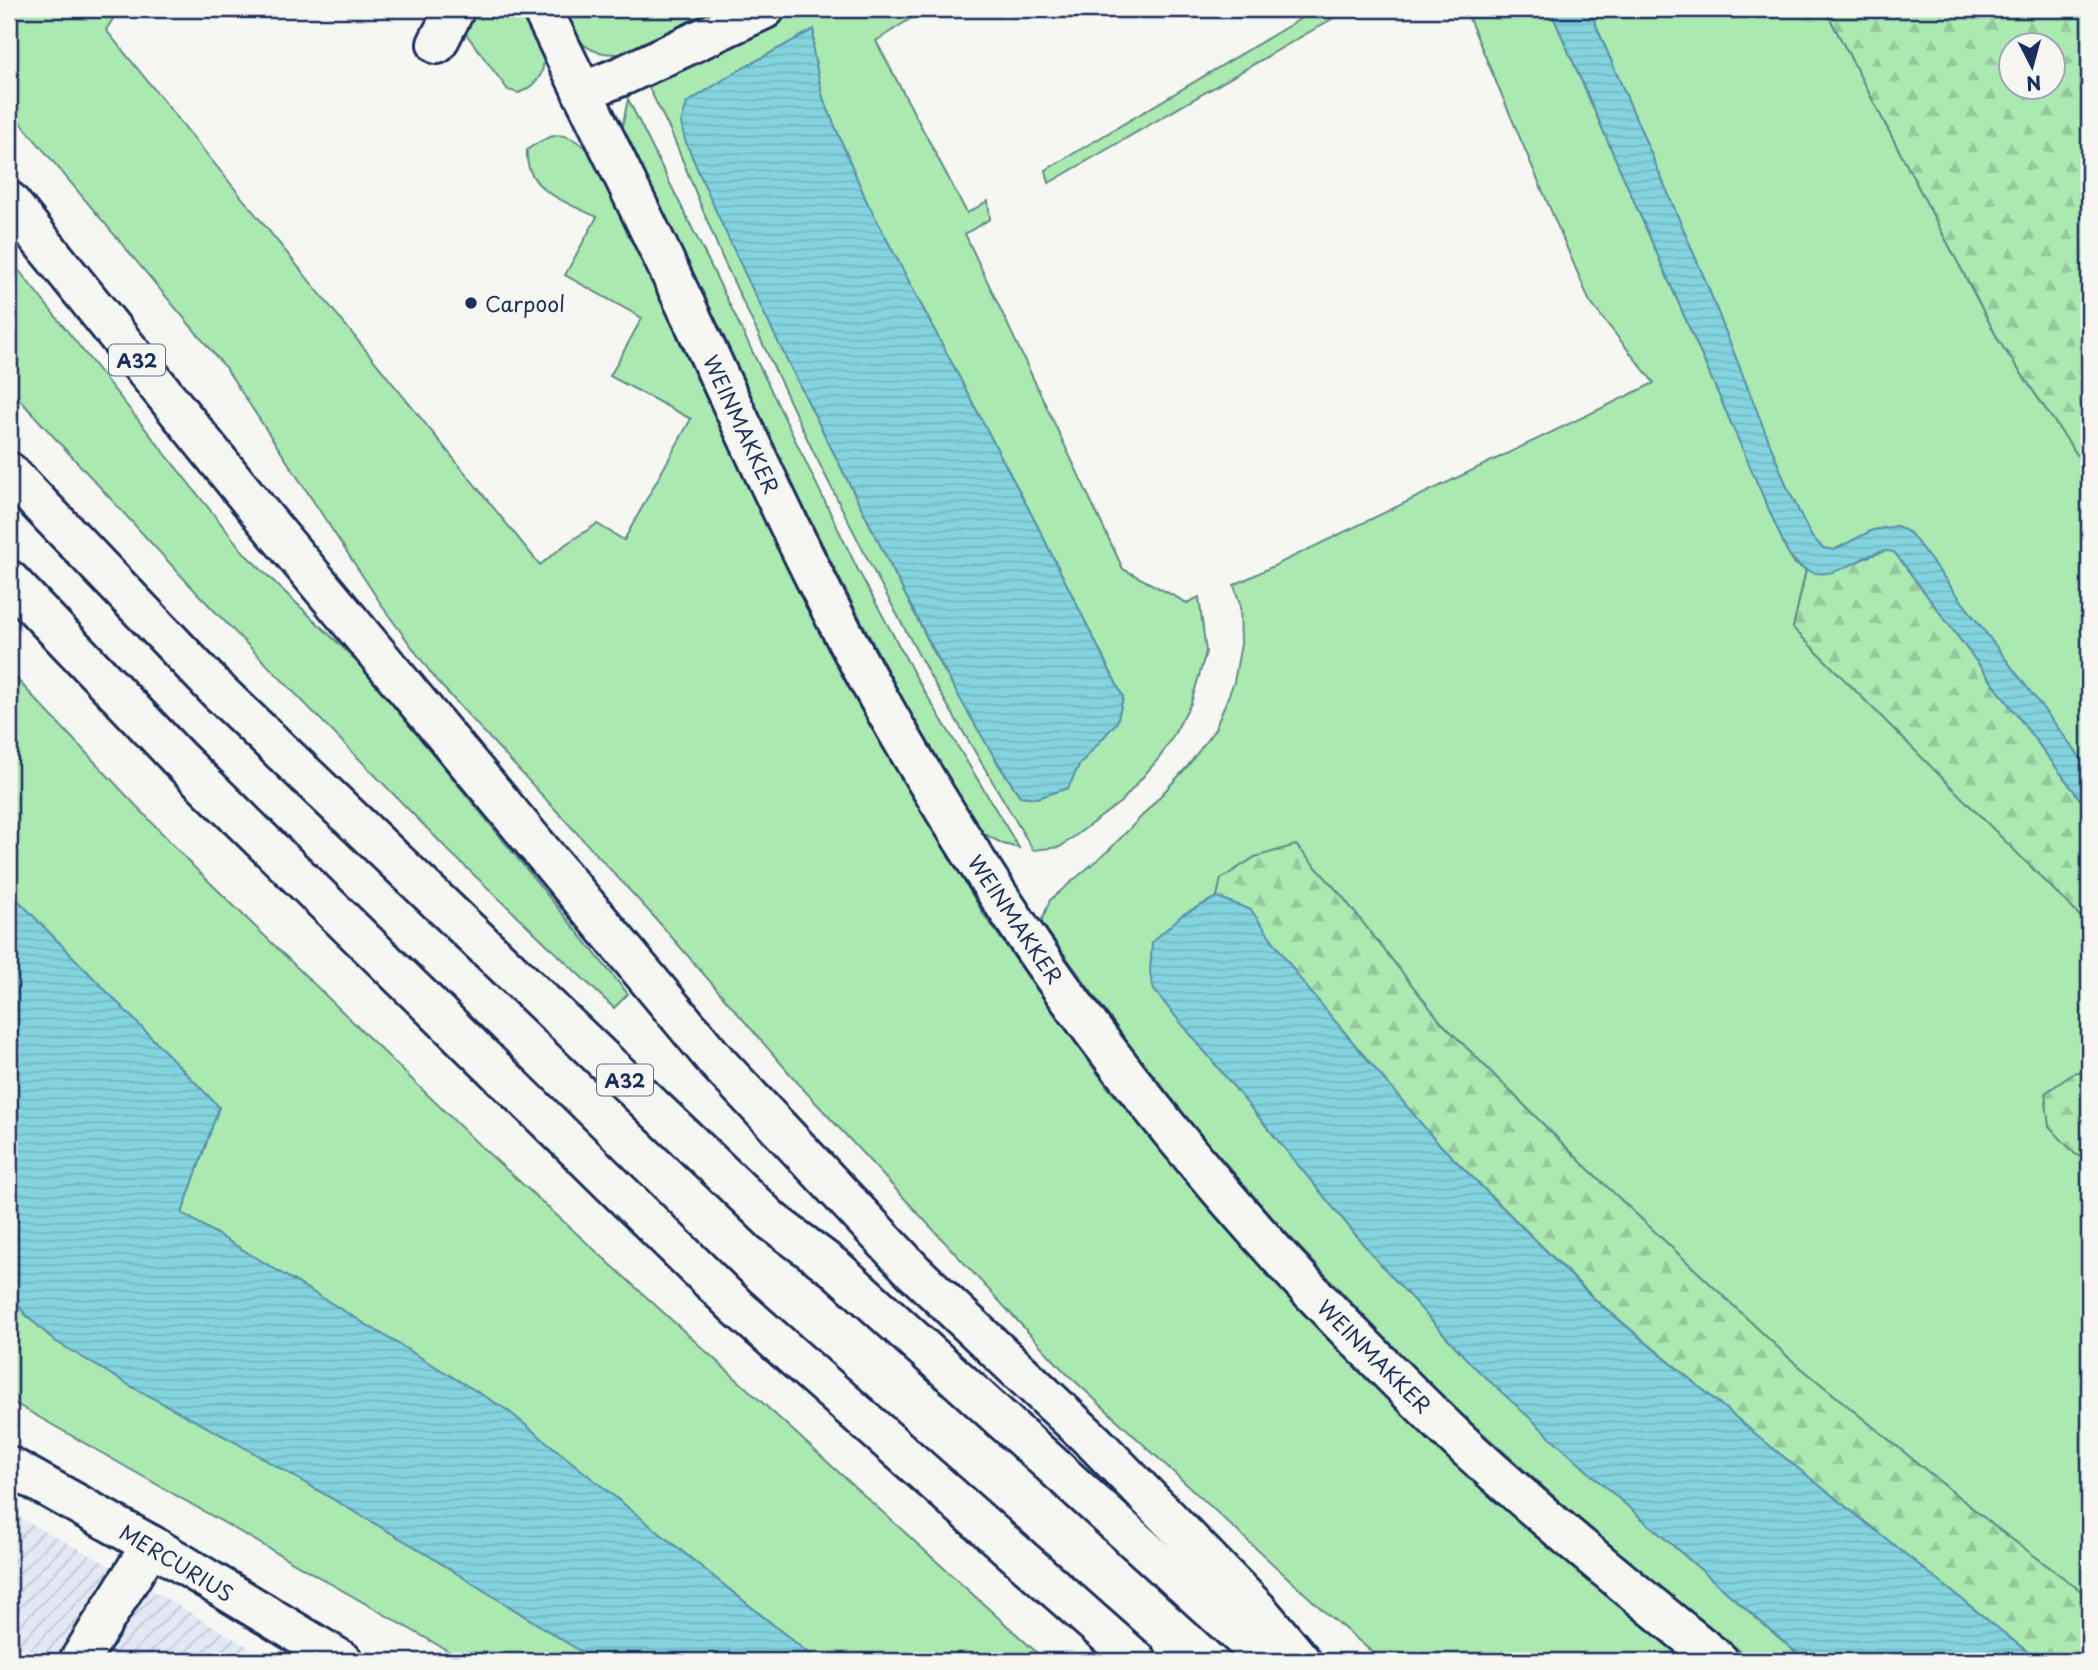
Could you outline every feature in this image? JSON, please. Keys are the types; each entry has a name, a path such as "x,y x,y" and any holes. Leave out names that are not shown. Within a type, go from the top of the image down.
{"main road":[{"path":"428,26 455,9"},
{"name":"WEINMAKKER","path":"542,9 772,489 855,655 914,760 1003,902 1113,1059 1187,1153 1269,1246 1402,1385 1466,1447 1719,1661"},
{"path":"582,92 765,9"},
{"name":"A32","path":"9,201 265,519 717,1062 914,1272 1095,1443 1229,1579 1301,1661"},
{"name":"A32","path":"9,472 217,690 774,1222 836,1269 1268,1661"},
{"path":"9,580 177,757 737,1307 1137,1661"},
{"name":"MERCURIUS","path":"9,1466 151,1545 343,1661"},
{"path":"85,1659 151,1545"}],"shaded area":[{"path":"9,1512 118,1570 271,1661 9,1661"}],"green space":[{"path":"9,9 119,9 106,30 540,565 597,524 624,540 691,419 610,376 642,318 565,275 597,217 561,200 540,185 532,176 527,150 545,139 560,135 575,140 592,153 799,588 877,734 984,915 1108,1088 1259,1263 1690,1661 1383,1661 1327,1614 1064,1371 804,1090 656,919 437,681 387,613 225,367 9,109"},
{"path":"469,9 522,9 543,55 540,76 532,85 519,93 508,90 461,27"},
{"path":"561,9 728,9 631,53 616,54 594,51 586,46 573,32"},
{"path":"800,9 908,9 913,17 876,41 967,213 988,201 990,219 965,234 1123,569 1187,603 1199,597 1206,652 1191,703 1173,736 1160,757 1122,801 1060,847 1033,850 929,674 813,451 722,257 671,132 646,82","holes":["814,30 813,52 823,98 866,200 1037,525 1123,697 1117,722 1079,765 1068,788 1037,798 1020,796 1000,767 939,662 792,370 696,166 687,103 734,73"]},
{"path":"1317,9 1349,9 1049,183 1046,170"},
{"path":"1465,9 1550,9 1787,551 1795,564 1806,570 1793,628 2089,925 2089,1072 2076,1072 2074,1153 2089,1162 2089,1597 1993,1525 1789,1358 1585,1166 1441,1022 1341,895 1296,846 1255,857 1221,879 1217,897 1182,915 1154,990 1374,1257 1471,1363 1594,1477 1806,1661 1753,1661 1575,1515 1431,1387 1276,1222 1201,1135 1131,1047 1041,922 1050,900 1109,850 1141,817 1187,767 1215,729 1234,682 1241,644 1240,604 1234,585 1654,383 1590,302"},
{"path":"1589,9 1825,9 1999,341 2089,472 2089,769 1910,533 1897,526 1873,530 1834,550 1823,548 1811,536 1787,487 1705,280"},
{"path":"1825,9 2089,9 2089,472 1999,341"},
{"path":"628,99 858,570 917,679 1019,848 1003,844 981,832 918,726 861,621 622,128"},
{"path":"9,258 246,555 358,662 628,994 614,1008 451,853 198,594 9,388"},
{"path":"1889,550 1895,553 2089,811 2089,925 1793,628 1806,570 1840,569"},
{"path":"9,671 194,867 474,1140 1046,1661 818,1661 507,1410 182,1213 219,1107 9,891"},
{"path":"1296,845 1341,895 1441,1022 1585,1166 1789,1358 1993,1525 2089,1597 2089,1661 2039,1661 1770,1446 1597,1301 1435,1140 1303,983 1251,910 1217,897 1221,879 1255,857"},
{"path":"2076,1072 2089,1072 2089,1162 2074,1153 2049,1126 2045,1093"},
{"path":"9,1294 26,1315 55,1341 415,1547 596,1661 466,1661 9,1400"}],"water":[{"path":"1550,9 1589,9 1705,280 1787,487 1811,536 1823,548 1834,550 1873,530 1897,526 1910,533 2089,769 2089,811 1895,553 1884,551 1830,573 1816,573 1801,567 1787,551"},
{"path":"814,29 813,52 823,98 866,200 1037,525 1123,697 1117,722 1079,765 1068,788 1037,798 1020,796 975,724 934,650 768,321 685,140 681,123 687,103 734,73"},
{"path":"9,891 219,1107 182,1213 507,1410 818,1661 596,1661 415,1547 55,1341 26,1315 9,1294"},
{"path":"1217,897 1251,910 1303,983 1435,1140 1596,1301 1770,1446 2039,1661 1806,1661 1594,1477 1471,1364 1374,1257 1154,990 1150,973 1152,942 1182,915"}],"place":[{"name":"Carpool","path":"471,303"}]}
